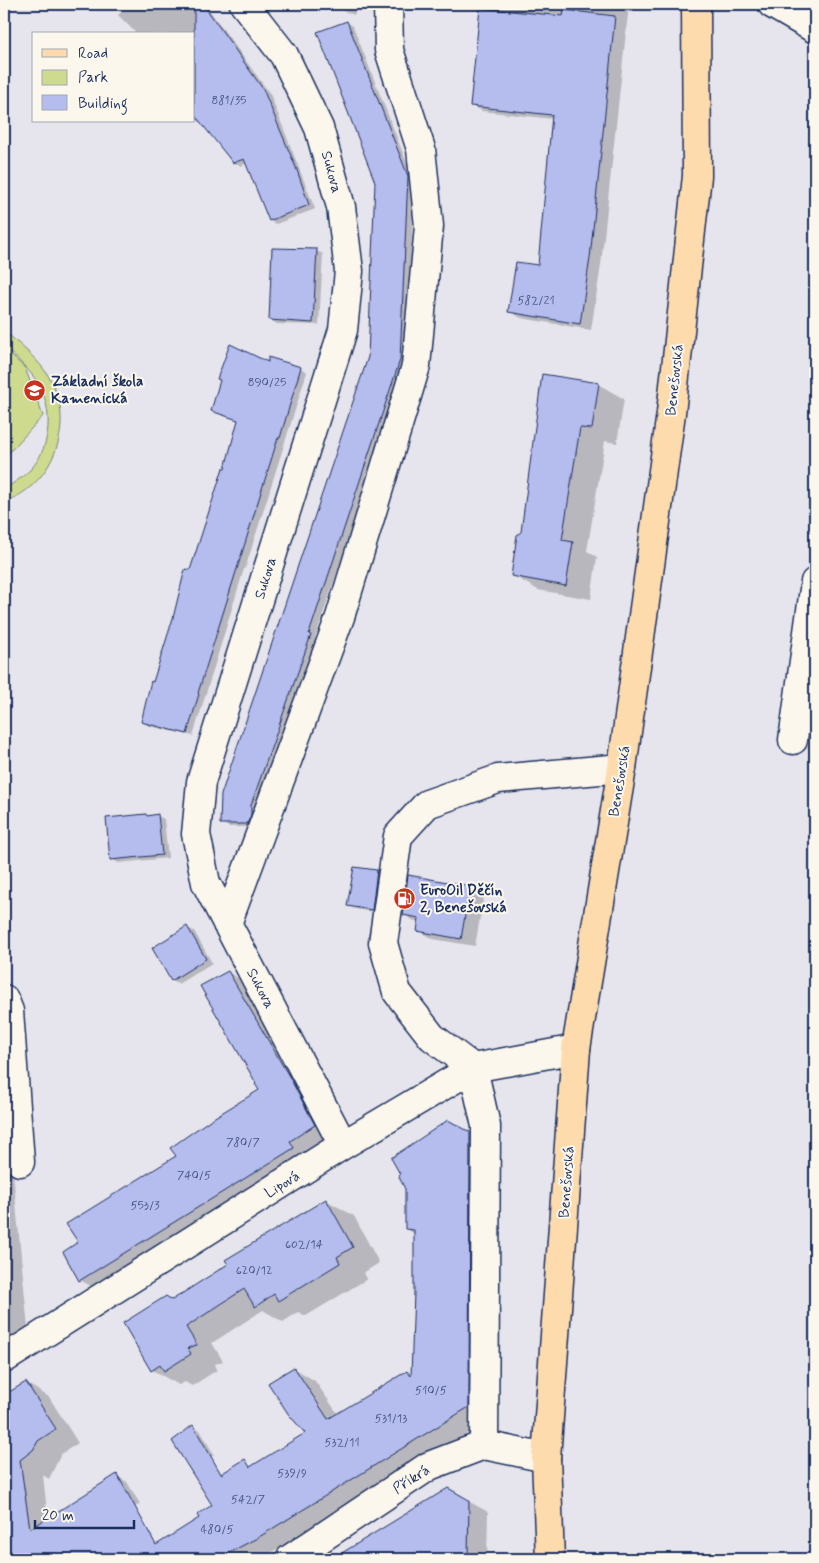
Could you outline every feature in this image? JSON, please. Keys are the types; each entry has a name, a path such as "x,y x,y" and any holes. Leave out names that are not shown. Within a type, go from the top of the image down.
{"main road":[{"name":"Benešovská","path":"550,1559 546,1458 576,1049 622,768 671,413 697,176 696,4"},
{"path":"536,1559 546,1458"}],"street":[{"name":"Sukova","path":"244,4 284,55 320,128 341,207 349,271 343,330 201,782 196,834 206,883 343,1145"},
{"path":"227,924 340,617 416,366 429,226 421,149 389,50 388,4"},
{"path":"787,7 815,29"},
{"path":"793,740 815,582"},
{"path":"546,1458 484,1445 486,1126 473,1068 432,1037 397,992 383,943 398,836 427,804 498,779 622,768"},
{"path":"4,999 8,1011 20,1162"},
{"name":"Lipová","path":"4,1359 343,1145 473,1068 576,1049"},
{"name":"Příkrá","path":"290,1559 429,1466 484,1445"}],"green space":[{"path":"4,330 45,370 57,395 61,413 60,432 56,450 48,467 36,482 21,494 4,502 4,489 25,475 38,460 46,438 48,415 43,393 38,383 31,373 4,347"},
{"path":"4,349 25,368 43,416 4,458"}],"building":[{"path":"194,4 203,4 263,89 297,170 309,205 269,221 244,159 233,163 195,115"},
{"path":"480,8 563,16 564,10 615,16 590,258 580,324 508,312 516,262 538,265 552,115 470,106"},
{"path":"347,21 408,176 400,360 309,634 311,635 251,805 251,815 247,824 220,824 221,795 368,357 375,182 317,32"},
{"path":"272,248 317,249 313,323 269,320"},
{"path":"230,344 268,362 268,357 301,367 198,693 187,734 141,722 151,681 153,682 173,618 185,569 190,570 223,468 225,468 238,420 211,411 220,380 217,379"},
{"path":"542,374 599,383 592,429 580,428 562,540 573,542 566,586 511,576 517,535 521,532"},
{"path":"146,814 147,816 158,814 162,855 110,860 106,818"},
{"path":"354,867 377,870 372,910 347,906"},
{"path":"408,875 470,886 461,939 417,931 419,918 403,915"},
{"path":"187,926 206,959 171,981 152,948"},
{"path":"228,971 315,1125 290,1141 294,1148 79,1281 63,1252 78,1242 66,1224 176,1156 170,1148 210,1120 259,1090 200,986"},
{"path":"448,1120 470,1132 469,1407 259,1537 217,1559 4,1559 4,1395 26,1382 56,1429 38,1441 33,1450 20,1460 30,1529 117,1474 156,1545 199,1518 197,1515 212,1505 172,1441 193,1425 221,1474 245,1459 250,1467 305,1433 289,1415 268,1383 294,1367 328,1419 407,1371 411,1376 414,1230 405,1229 405,1189 399,1177 400,1174 391,1158"},
{"path":"326,1199 353,1247 337,1257 340,1263 278,1301 274,1294 255,1307 244,1289 186,1327 197,1345 188,1348 191,1354 164,1371 160,1365 151,1371 123,1323 166,1296 172,1300 228,1264 225,1260"},
{"path":"448,1488 469,1500 468,1559 332,1559"}],"place":[{"name":"Základní škola Kamenická","path":"35,390"},
{"name":"EuroOil Děčín 2, Benešovská","path":"404,899"}]}
